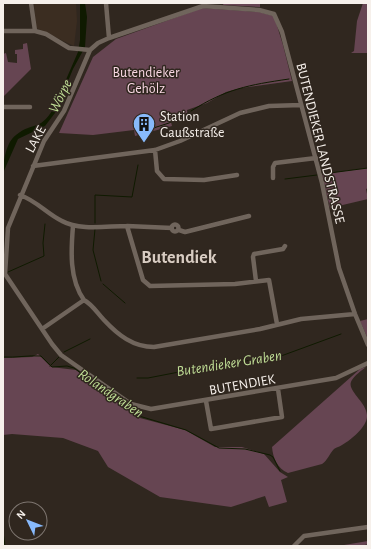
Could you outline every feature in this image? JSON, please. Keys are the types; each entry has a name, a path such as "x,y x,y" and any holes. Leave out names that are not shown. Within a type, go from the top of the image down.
{"street":[{"path":"31,3 35,31"},
{"path":"106,3 109,38"},
{"path":"3,31 35,31 46,34 69,48 87,50 109,38 204,5"},
{"name":"BUTENDIEKER LANDSTRASSE","path":"204,5 259,10 274,14 282,32 316,158 339,268 354,314 368,345"},
{"name":"LAKE","path":"4,263 8,228 20,195 44,141 64,111 87,50"},
{"path":"33,166 155,150 180,141 240,113 269,106 301,105"},
{"path":"3,106 30,107"},
{"path":"155,150 157,171 164,179 204,180 237,175"},
{"path":"273,178 273,167 275,164 316,158"},
{"path":"20,195 39,204 54,217 73,226 172,228 175,232 179,230 185,232 249,216"},
{"path":"73,226 71,258 80,295 122,338 132,344 144,347 154,347 301,319 354,314"},
{"path":"127,226 143,280 150,286 208,285 269,280 277,324"},
{"path":"256,281 253,257 254,254 283,249 285,246"},
{"name":"BUTENDIEK","path":"4,263 5,274 61,355 131,404 151,409 278,389 336,378 368,363"},
{"path":"42,329 84,300"},
{"path":"206,401 211,429 243,424 282,417 278,389"},
{"path":"294,546 304,536 368,527"}],"shaded area":[{"path":"34,3 76,3 77,21 74,46 36,28"}],"green space":[{"path":"224,3 260,3 260,7 223,5"},
{"path":"363,3 368,3 368,53 351,53 354,51 357,21"},
{"name":"Butendieker Gehölz","path":"202,8 259,12 274,16 292,81 241,88 226,92 207,103 187,110 188,117 171,122 172,126 135,136 134,130 93,135 59,133 93,57 116,39"},
{"path":"27,43 31,69 3,97 3,54 6,53 8,62 17,63 17,54 15,54 15,50 23,49 23,44"},
{"path":"368,168 368,188 366,189 368,199 330,208 322,174"},
{"path":"368,319 368,339 360,321"},
{"path":"38,354 51,367 76,370 123,407 140,418 185,430 215,447 242,447 264,454 280,472 288,477 281,480 287,502 269,507 265,496 231,507 160,497 108,467 98,451 63,438 12,434 3,435 3,358 32,357"},
{"path":"366,367 355,376 351,384 353,392 366,410 367,419 362,428 350,440 334,449 326,461 322,464 288,473 284,471 278,465 273,455 272,447 360,369"},
{"path":"368,541 368,546 338,546"}],"water":[{"name":"Wörpe","path":"80,3 85,3 87,17 85,47 73,69 55,113 45,126 18,139 3,173 7,147 13,138 27,128 41,123 46,119 55,105 78,52 80,40"}],"waterway":[{"path":"191,111 215,98 238,89 261,83 289,79"},
{"path":"140,138 141,132 169,123 188,113"},
{"path":"95,223 95,195 132,197 138,165"},
{"path":"322,174 368,168"},
{"path":"285,179 317,175"},
{"path":"8,272 44,256 43,243 45,224"},
{"path":"95,229 93,250 101,281"},
{"path":"103,284 125,303"},
{"name":"Butendieker Graben","path":"137,378 148,378 210,366 281,356 341,334"},
{"path":"64,352 90,339"},
{"name":"Rolandgraben","path":"3,357 41,356 52,367 67,366 74,368 139,416 186,430 219,448 245,449 270,455 273,457 280,471"},
{"path":"50,366 59,357"},
{"path":"3,532 5,546"},
{"path":"361,546 368,545"}],"place":[{"name":"Station Gaußstraße","path":"144,144"}],"district":[{"name":"Butendiek","path":"179,257"}]}
